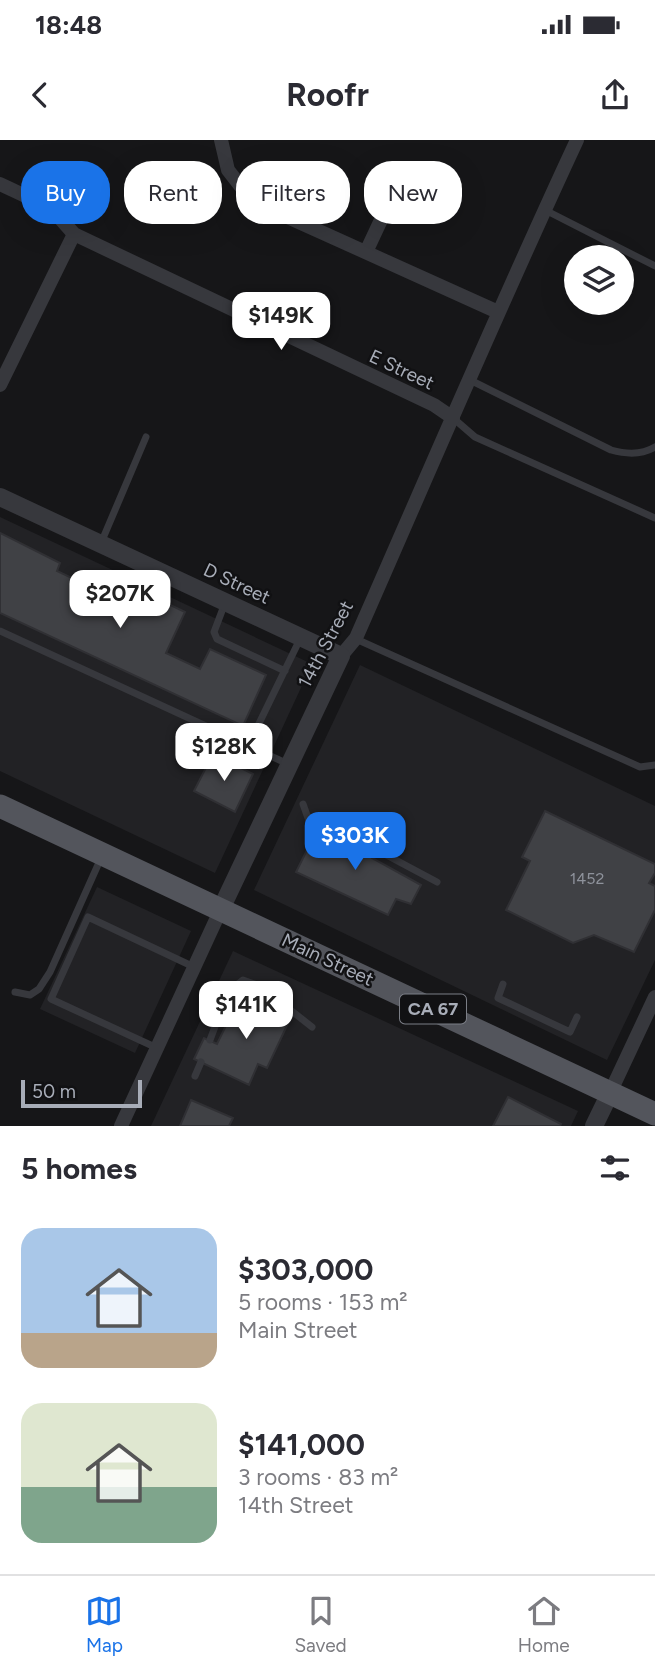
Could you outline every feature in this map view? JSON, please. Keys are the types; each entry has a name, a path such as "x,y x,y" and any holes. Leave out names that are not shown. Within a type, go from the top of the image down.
{"main road":[{"name":"Main Street","path":"0,806 655,1114"}],"street":[{"path":"221,140 228,170 242,188 270,209 498,312"},
{"name":"14th Street","path":"121,1126 341,656 356,638 498,312 577,140"},
{"name":"E Street","path":"0,184 51,208 74,234 434,405 453,418"},
{"path":"366,252 379,224"},
{"path":"0,385 74,234"},
{"name":"D Street","path":"0,497 341,656"},
{"path":"594,1126 655,997"}],"lane":[{"path":"545,210 655,266"},
{"path":"470,380 611,450 625,454 650,451 655,447"},
{"path":"453,418 475,437 655,518"},
{"path":"101,543 146,437"},
{"path":"226,601 214,632 217,639 285,671"},
{"path":"0,631 289,764"},
{"path":"248,746 302,637"},
{"path":"356,638 640,767 655,765"},
{"path":"303,804 308,818 437,882"},
{"path":"15,992 30,995 39,989 50,972 103,854"},
{"path":"157,1048 51,999 88,918 195,967"},
{"path":"210,1040 228,992 243,980 260,986 312,1027"},
{"path":"503,984 498,998 569,1032 577,1017"},
{"path":"195,1076 201,1062"}],"shaded area":[{"path":"0,517 312,664 215,873 0,771"},
{"path":"360,665 655,806 655,960 607,1060 254,890"},
{"path":"97,887 191,931 135,1053 40,1009"},
{"path":"233,951 578,1111 571,1126 151,1126"}],"building":[{"path":"0,533 60,563 57,571 95,589 102,572 185,612 166,653 200,669 210,649 266,675 243,726 0,613"},
{"path":"213,754 253,774 235,812 194,791"},
{"path":"545,811 655,864 655,873 649,883 655,886 655,910 634,952 594,935 573,943 506,910 530,861 522,857"},
{"path":"319,826 374,850 372,858 421,885 411,904 396,899 388,915 296,872"},
{"path":"251,997 291,1017 267,1068 258,1064 249,1085 194,1059 204,1038 217,1044 239,999 248,1004"},
{"path":"508,1097 561,1124 560,1126 493,1126"},
{"path":"191,1100 233,1118 229,1126 180,1126"}]}
